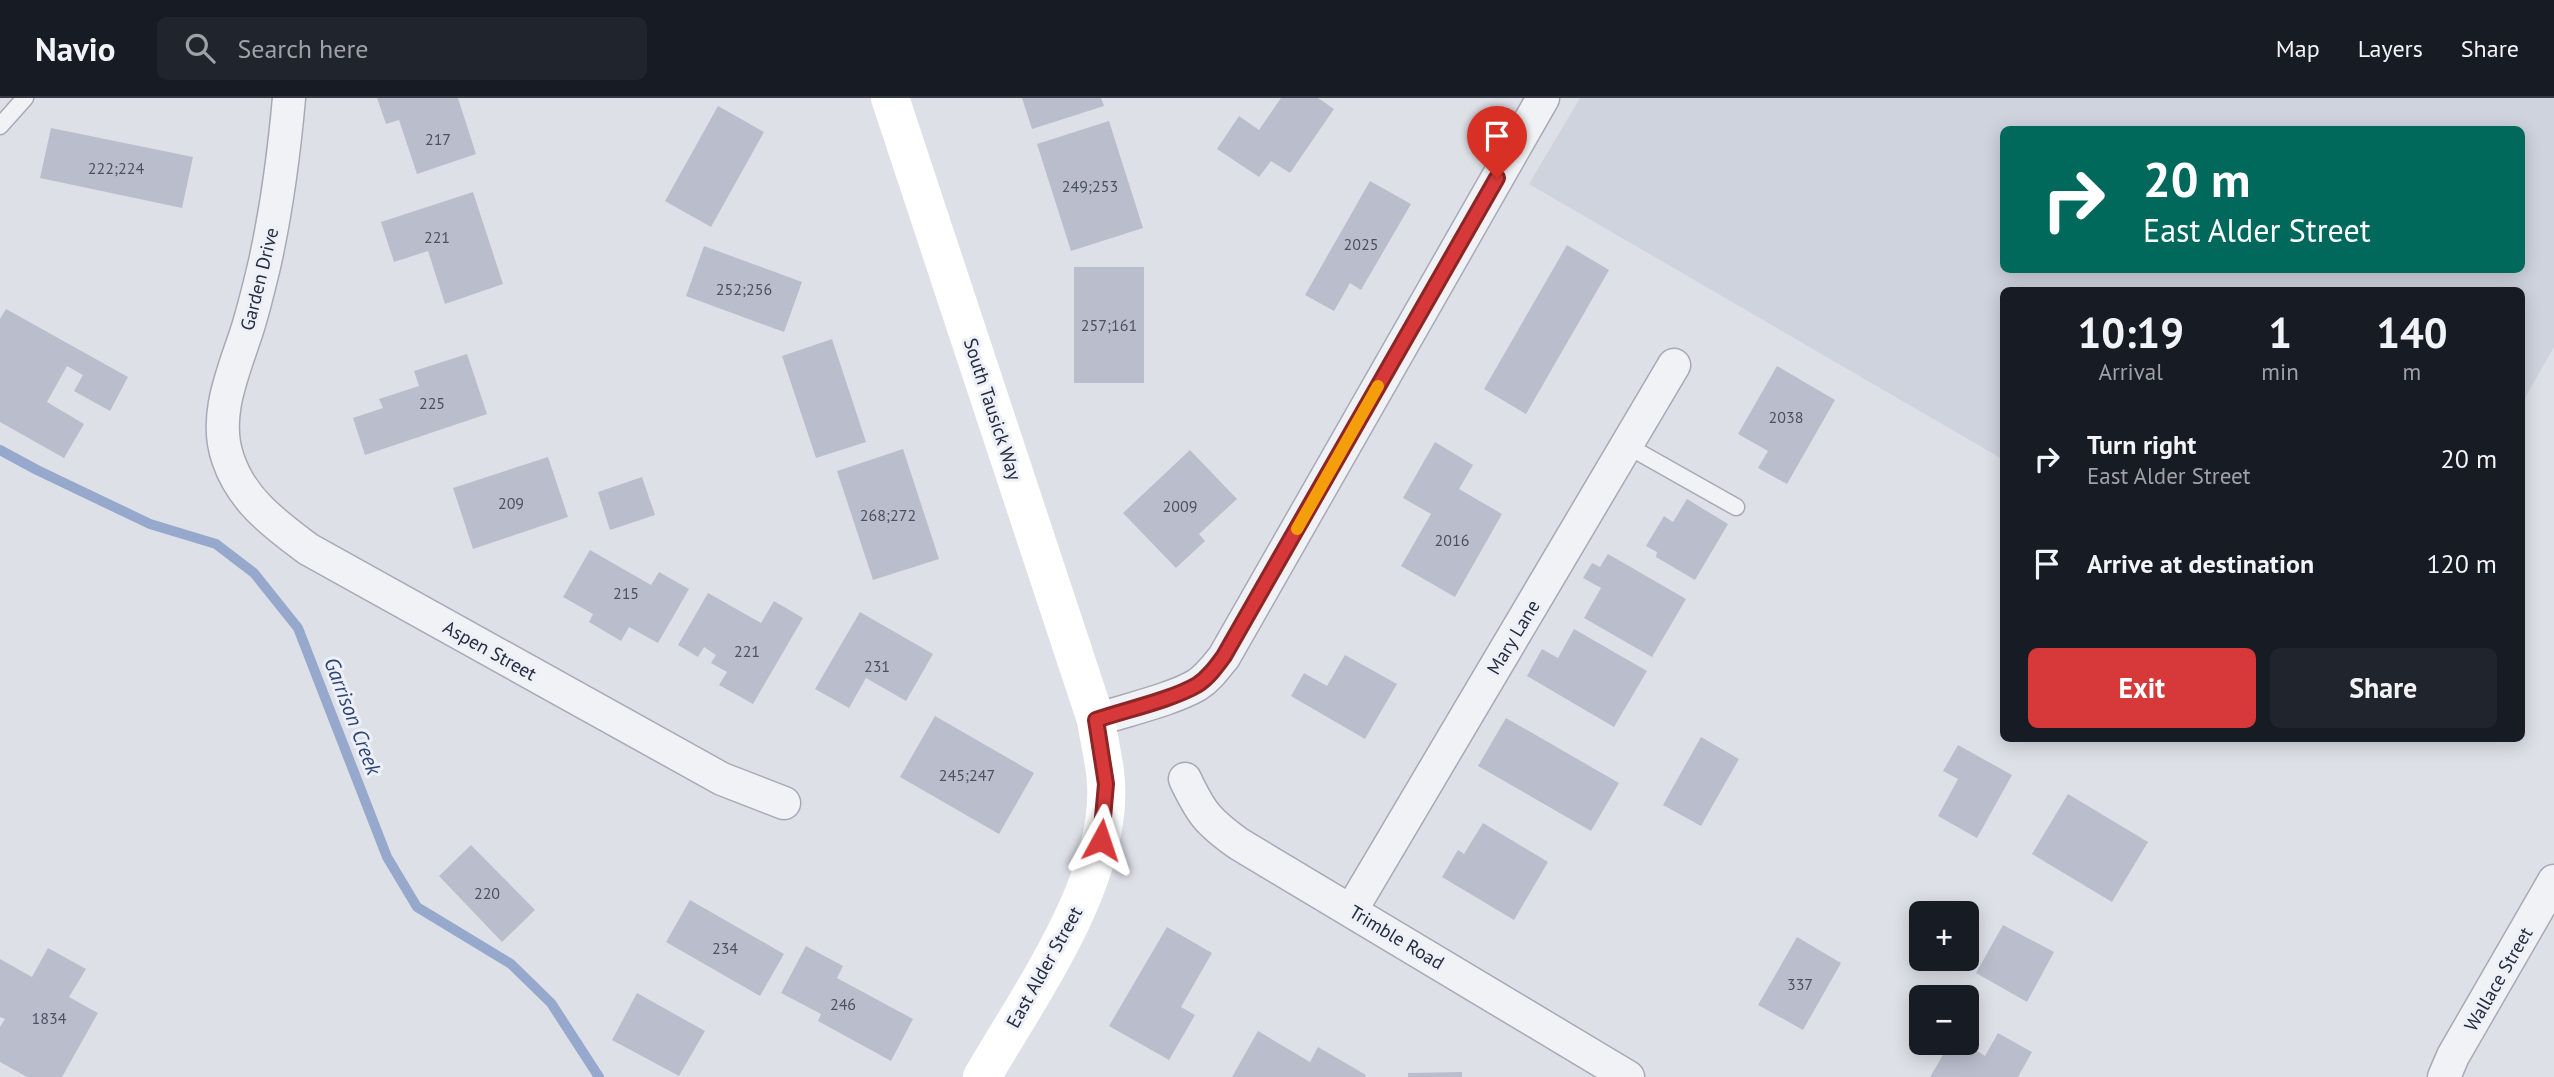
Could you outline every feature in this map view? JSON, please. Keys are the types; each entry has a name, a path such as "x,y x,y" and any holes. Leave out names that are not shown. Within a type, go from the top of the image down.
{"main road":[{"name":"South Tausick Way","path":"890,98 1096,720"},
{"name":"East Alder Street","path":"982,1077 1064,936 1087,887 1101,840 1106,784 1096,720"}],"street":[{"name":"Garden Drive","path":"227,457 222,421 230,382 264,265 281,184 289,98"},
{"path":"1096,720 1179,693 1211,673 1224,656 1535,101"},
{"name":"Mary Lane","path":"1352,909 1674,365"},
{"name":"Aspen Street","path":"227,457 242,491 269,520 308,549 722,779 784,803"},
{"name":"Trimble Road","path":"1185,779 1199,809 1214,826 1240,844 1628,1077"},
{"name":"Wallace Street","path":"2444,1077 2453,1056 2554,881"}],"lane":[{"path":"0,126 25,98"},
{"path":"1626,445 1736,507"}],"shaded area":[{"path":"1580,98 2554,98 2554,347 2525,398 2525,287 2000,287 2000,458 1529,184"}],"building":[{"path":"377,98 458,98 476,154 417,174 399,120 386,124"},
{"path":"1022,98 1101,98 1104,106 1032,129"},
{"path":"1281,98 1318,98 1334,109 1290,173 1271,161 1259,177 1217,149 1239,116 1259,130"},
{"path":"718,106 764,132 711,227 665,201"},
{"path":"1109,121 1143,228 1071,251 1037,144"},
{"path":"51,128 193,157 182,208 40,178"},
{"path":"1370,181 1411,204 1361,290 1350,283 1334,311 1305,295"},
{"path":"473,192 503,284 445,304 428,251 394,262 381,222"},
{"path":"1567,245 1609,270 1526,414 1484,389"},
{"path":"704,246 802,282 784,332 686,296"},
{"path":"1074,267 1144,267 1144,383 1074,383"},
{"path":"6,309 128,377 110,411 74,391 83,375 67,366 47,402 84,424 64,458 0,422 0,319"},
{"path":"832,339 866,442 816,458 782,356"},
{"path":"467,354 487,414 365,455 353,418 383,408 379,399 419,386 414,371"},
{"path":"1777,366 1835,400 1787,484 1758,468 1768,451 1738,434"},
{"path":"1435,442 1473,465 1459,489 1502,514 1455,597 1401,566 1431,514 1403,498"},
{"path":"903,449 939,559 873,580 837,471"},
{"path":"1190,450 1237,499 1199,534 1205,541 1176,568 1123,513"},
{"path":"548,457 568,517 473,549 453,488"},
{"path":"642,477 655,515 610,530 598,492"},
{"path":"1687,499 1728,524 1695,580 1656,557 1657,552 1646,546 1664,516 1673,522"},
{"path":"590,550 651,585 659,572 689,589 658,643 629,627 621,641 589,622 593,614 563,597"},
{"path":"1608,554 1686,599 1652,657 1584,618 1601,588 1583,578 1592,563 1600,567"},
{"path":"708,593 761,623 774,601 803,618 753,704 719,685 727,672 711,663 716,655 704,647 698,657 678,645"},
{"path":"860,612 933,654 906,701 866,678 849,708 815,689"},
{"path":"1574,629 1647,671 1614,727 1527,676 1542,649 1558,658"},
{"path":"1345,655 1397,684 1365,739 1291,696 1304,673 1327,686"},
{"path":"935,716 1034,773 999,834 900,777"},
{"path":"1506,718 1619,783 1591,831 1478,766"},
{"path":"1701,737 1739,759 1701,826 1663,805"},
{"path":"1958,745 2012,775 1977,838 1938,816 1958,779 1943,771"},
{"path":"2068,794 2148,842 2112,902 2032,854"},
{"path":"1483,823 1548,862 1514,920 1442,877 1458,850 1464,854"},
{"path":"471,845 535,910 502,942 439,876"},
{"path":"690,900 784,954 760,996 666,942"},
{"path":"2003,925 2054,952 2027,1002 1976,973"},
{"path":"1167,927 1212,953 1181,1007 1195,1015 1169,1060 1109,1026"},
{"path":"1797,937 1841,963 1803,1030 1758,1005"},
{"path":"806,946 843,966 837,978 913,1019 891,1061 818,1021 821,1014 781,993"},
{"path":"48,948 86,969 69,997 98,1013 62,1077 27,1077 0,1062 0,1027 5,1019 0,1017 0,959 32,977"},
{"path":"637,993 705,1031 679,1076 612,1040"},
{"path":"1258,1031 1310,1062 1318,1047 1366,1075 1232,1077"},
{"path":"1998,1033 2032,1052 2018,1077 1930,1077 1943,1055 1979,1055 1979,1052 1985,1056"},
{"path":"1462,1072 1462,1077 1408,1077 1408,1073"}],"waterway":[{"name":"Garrison Creek","path":"0,450 150,524 216,544 254,573 298,628 387,857 417,907 511,964 551,1003 599,1077"}],"slow traffic":[{"path":"1297,529 1378,386"}],"route":[{"path":"1101,840 1106,784 1096,720 1179,693 1211,673 1224,656 1497,178"}]}
